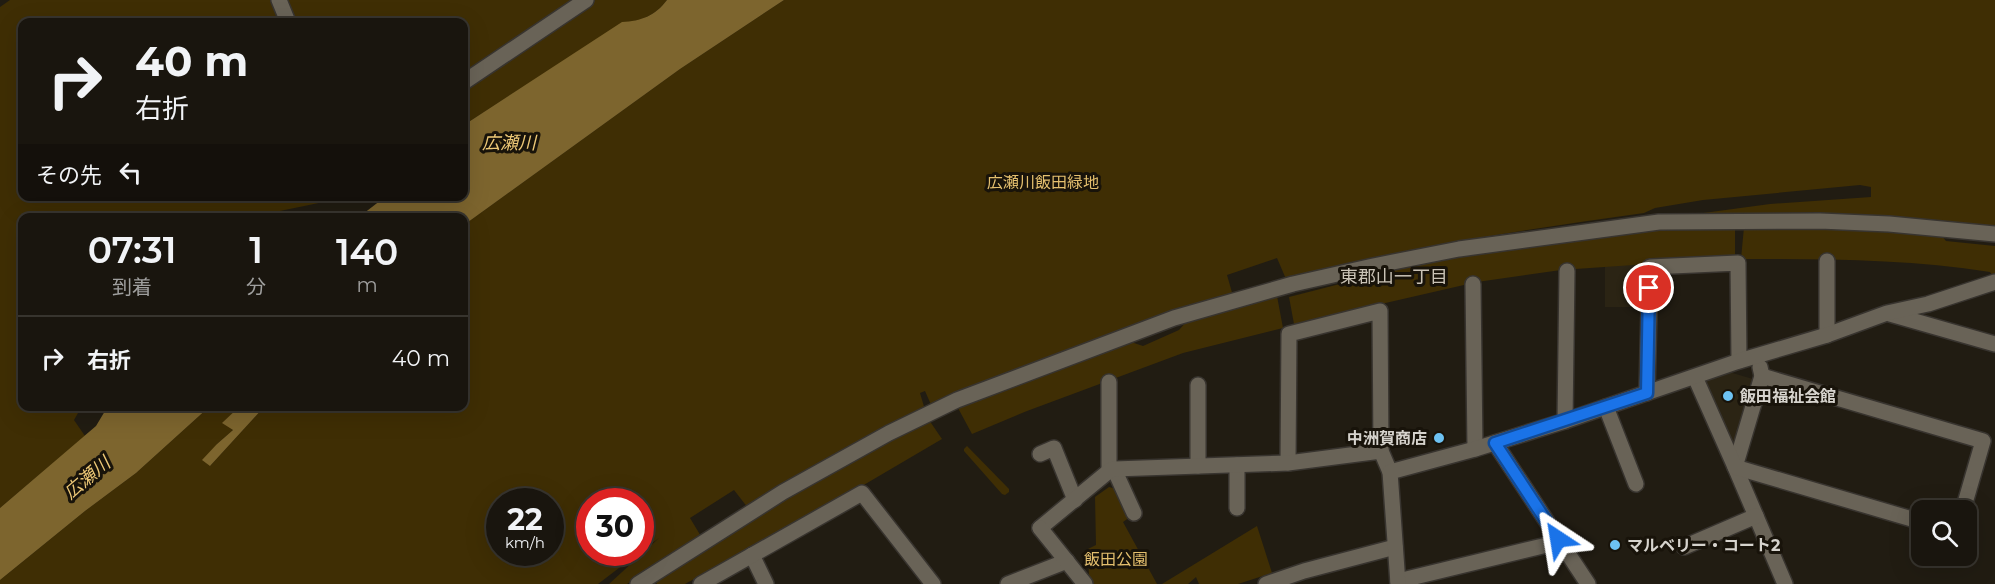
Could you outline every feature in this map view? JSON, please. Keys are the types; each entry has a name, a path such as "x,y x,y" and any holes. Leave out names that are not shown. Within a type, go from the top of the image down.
{"street":[{"path":"279,0 286,18"},
{"path":"468,79 585,0"},
{"path":"638,584 783,492 889,433 957,400 1174,318 1293,284 1460,249 1659,222 1820,221 1889,224 1995,234"},
{"path":"1827,261 1827,335"},
{"path":"1647,393 1650,267 1738,263 1739,361"},
{"path":"1565,421 1566,271"},
{"path":"1390,472 1495,443 1739,361 1995,282"},
{"path":"1473,284 1475,449"},
{"path":"1288,463 1288,334 1380,310 1381,451 1390,472 1398,582 1547,545"},
{"path":"1887,314 1995,344"},
{"path":"1735,467 1762,376 1758,355"},
{"path":"1762,376 1983,441 1966,500"},
{"path":"1695,377 1785,584"},
{"path":"1109,382 1111,470 1134,513"},
{"path":"1198,385 1198,466"},
{"path":"1606,407 1636,484"},
{"path":"1495,443 1588,584"},
{"path":"1040,454 1054,448 1075,500"},
{"path":"1085,584 1040,528 1111,470 1288,463 1381,451"},
{"path":"1237,465 1237,508"},
{"path":"1735,467 1911,519"},
{"path":"701,584 862,493 933,584"},
{"path":"1684,547 1756,516"},
{"path":"1266,584 1304,571 1395,547"},
{"path":"752,555 766,584"},
{"path":"1008,584 1067,561"}],"shaded area":[{"path":"1645,263 1645,307 1605,307 1605,266"},
{"path":"1729,372 1753,379 1755,384 1736,447 1731,446 1704,384 1706,380"}],"green space":[{"path":"10,0 667,0 652,14 635,21 622,23 468,122 468,18 18,18 18,201 329,201 274,213 18,213 18,411 78,411 74,420 85,436 0,508 0,7"},
{"name":"広瀬川飯田緑地","path":"784,0 1995,0 1995,228 1938,220 1865,215 1696,214 1770,204 1871,197 1871,187 1860,185 1703,200 1655,208 1644,213 1419,249 1286,279 1277,258 1227,275 1233,296 1080,345 1005,374 932,407 925,391 920,393 925,410 748,508 734,490 690,518 702,538 627,584 609,584 629,566 654,566 654,543 659,538 654,542 654,488 576,488 576,566 622,566 598,584 0,584 0,580 136,473 205,411 235,411 223,423 233,430 217,444 210,466 260,411 468,411 468,222 680,69"},
{"path":"1735,226 1735,258 1561,270 1477,282 1294,324 1289,297 1375,275 1381,269 1616,232"},
{"path":"1744,227 1881,228 1941,235 1946,241 1995,246 1995,277 1990,272 1928,264 1741,259"},
{"path":"1277,296 1283,328 1183,353 972,434 958,408 1018,382 1128,341 1143,346 1179,330 1186,322"},
{"path":"929,420 942,439 862,486 685,584 657,584 654,579 799,490"},
{"path":"967,446 1009,489 1009,492 1002,494 964,451"},
{"name":"飯田公園","path":"1109,487 1116,489 1130,517 1123,522 1157,584 1093,584 1089,578 1088,549 1096,545 1095,497"},
{"name":"飯田公園","path":"1257,526 1272,573 1238,584 1199,584 1196,577 1188,584 1162,584"}],"water":[{"name":"広瀬川","path":"667,0 784,0 680,69 468,222 468,213 364,213 380,201 468,201 468,122 622,22 647,17"},
{"name":"広瀬川","path":"105,411 205,411 136,473 0,580 0,508 96,426"},
{"path":"235,411 260,411 210,466 202,460 233,430 222,423"}],"place":[{"name":"飯田福祉会館","path":"1728,396"},
{"name":"中洲賀商店","path":"1439,438"},
{"name":"マルベリー・コート2","path":"1615,545"}],"district":[{"name":"東郡山一丁目","path":"1394,277"}],"route":[{"path":"1558,539 1495,443 1647,393 1649,288"}]}
